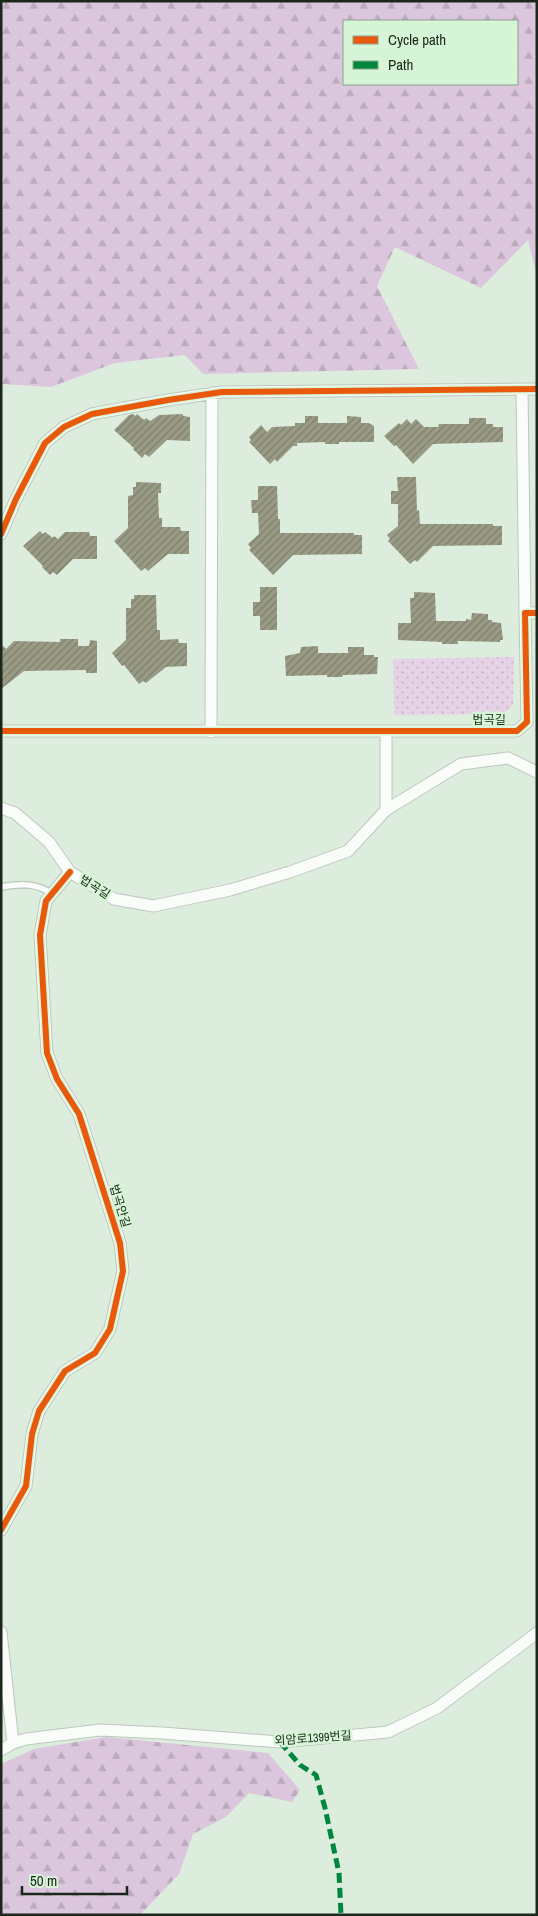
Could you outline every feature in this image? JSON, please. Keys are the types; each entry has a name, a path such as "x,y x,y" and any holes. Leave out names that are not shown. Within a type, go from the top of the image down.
{"street":[{"path":"1,534 16,499 45,443 64,427 92,414 212,393 537,389"},
{"name":"법곡길","path":"1,731 517,731 527,722 531,613 522,390"},
{"path":"211,732 212,393"},
{"path":"386,732 386,810"},
{"name":"법곡길","path":"1,808 15,813 49,842 70,872 114,900 153,906 230,890 290,872 348,850 386,810 461,764 508,758 537,772"},
{"name":"법곡안길","path":"1,1530 26,1486 32,1434 39,1411 65,1370 95,1353 110,1329 123,1271 120,1243 79,1114 57,1079 47,1053 40,936 46,901 70,872"},
{"path":"1,1632 13,1743"},
{"name":"외암로1399번길","path":"1,1750 13,1743 26,1739 100,1730 280,1742 388,1732 437,1708 537,1633"}],"lane":[{"path":"1,887 22,884 44,888 52,894"}],"shaded area":[{"path":"514,657 513,705 504,714 394,715 393,659"}],"green space":[{"path":"1,1 537,1 537,277 528,240 481,288 395,247 377,286 419,369 203,374 185,355 115,363 51,387 1,384"},
{"path":"106,1737 268,1753 300,1790 292,1802 249,1793 226,1817 193,1834 179,1874 140,1915 1,1915 1,1764 34,1749"}],"building":[{"path":"133,414 135,416 137,414 144,420 146,418 150,421 159,415 183,414 183,416 190,417 190,441 167,440 149,457 145,454 142,458 114,430 129,415"},
{"path":"305,416 318,416 318,423 347,423 347,416 361,417 361,423 369,423 374,426 374,442 339,442 339,444 325,444 325,442 297,443 297,446 293,446 277,462 275,459 270,464 249,442 251,440 249,437 261,425 267,432 272,427 295,426 295,423 305,423"},
{"path":"469,418 486,418 486,424 493,424 493,427 503,427 503,442 433,444 413,464 396,445 394,446 384,436 399,423 401,425 407,419 411,424 416,419 424,427 438,427 439,424 469,424"},
{"path":"397,477 416,477 417,511 419,510 420,524 493,524 493,526 502,526 502,545 433,546 417,562 415,560 410,564 388,541 390,539 387,535 398,526 398,504 391,504 391,491 398,491"},
{"path":"136,482 161,483 161,493 158,493 159,518 162,518 162,527 180,527 181,531 189,531 189,554 168,554 148,571 145,568 141,571 114,541 128,528 128,496 133,495 133,487 136,487"},
{"path":"258,486 277,486 280,533 354,533 354,535 362,535 362,554 293,555 273,575 249,550 251,548 248,544 259,534 258,513 252,513 251,500 258,500"},
{"path":"40,531 43,534 45,532 58,539 65,532 89,532 90,536 97,536 97,559 73,559 57,575 53,572 50,575 23,546"},
{"path":"260,587 277,587 277,630 260,630 260,616 253,616 253,602 260,602"},
{"path":"414,592 435,593 436,621 466,621 466,619 471,620 472,613 488,614 488,620 501,623 503,640 500,640 500,642 458,641 458,644 442,644 442,642 398,640 398,623 411,623 410,598 414,598"},
{"path":"134,595 156,595 157,630 160,630 160,640 178,639 179,643 187,643 187,666 166,667 146,683 143,681 139,684 112,653 126,640 126,608 131,608 131,599 134,599"},
{"path":"60,639 78,639 78,646 89,646 90,640 97,641 97,673 86,673 86,670 24,671 1,689 1,644 6,649 14,641 60,642"},
{"path":"318,646 318,653 348,653 348,647 364,647 364,655 378,657 377,674 343,675 342,677 327,677 327,675 286,676 285,656 300,653 301,647"}],"marked path":[{"path":"280,1742 300,1765 316,1775 339,1873 341,1915"}],"cycle path":[{"path":"1,534 16,499 45,443 64,427 92,414 222,392 537,389"},
{"path":"1,731 517,731 527,722 525,613 537,613"},
{"path":"1,1530 26,1486 32,1434 39,1411 65,1371 95,1353 110,1329 123,1271 120,1243 79,1114 57,1079 47,1053 40,935 46,901 70,872"}]}
